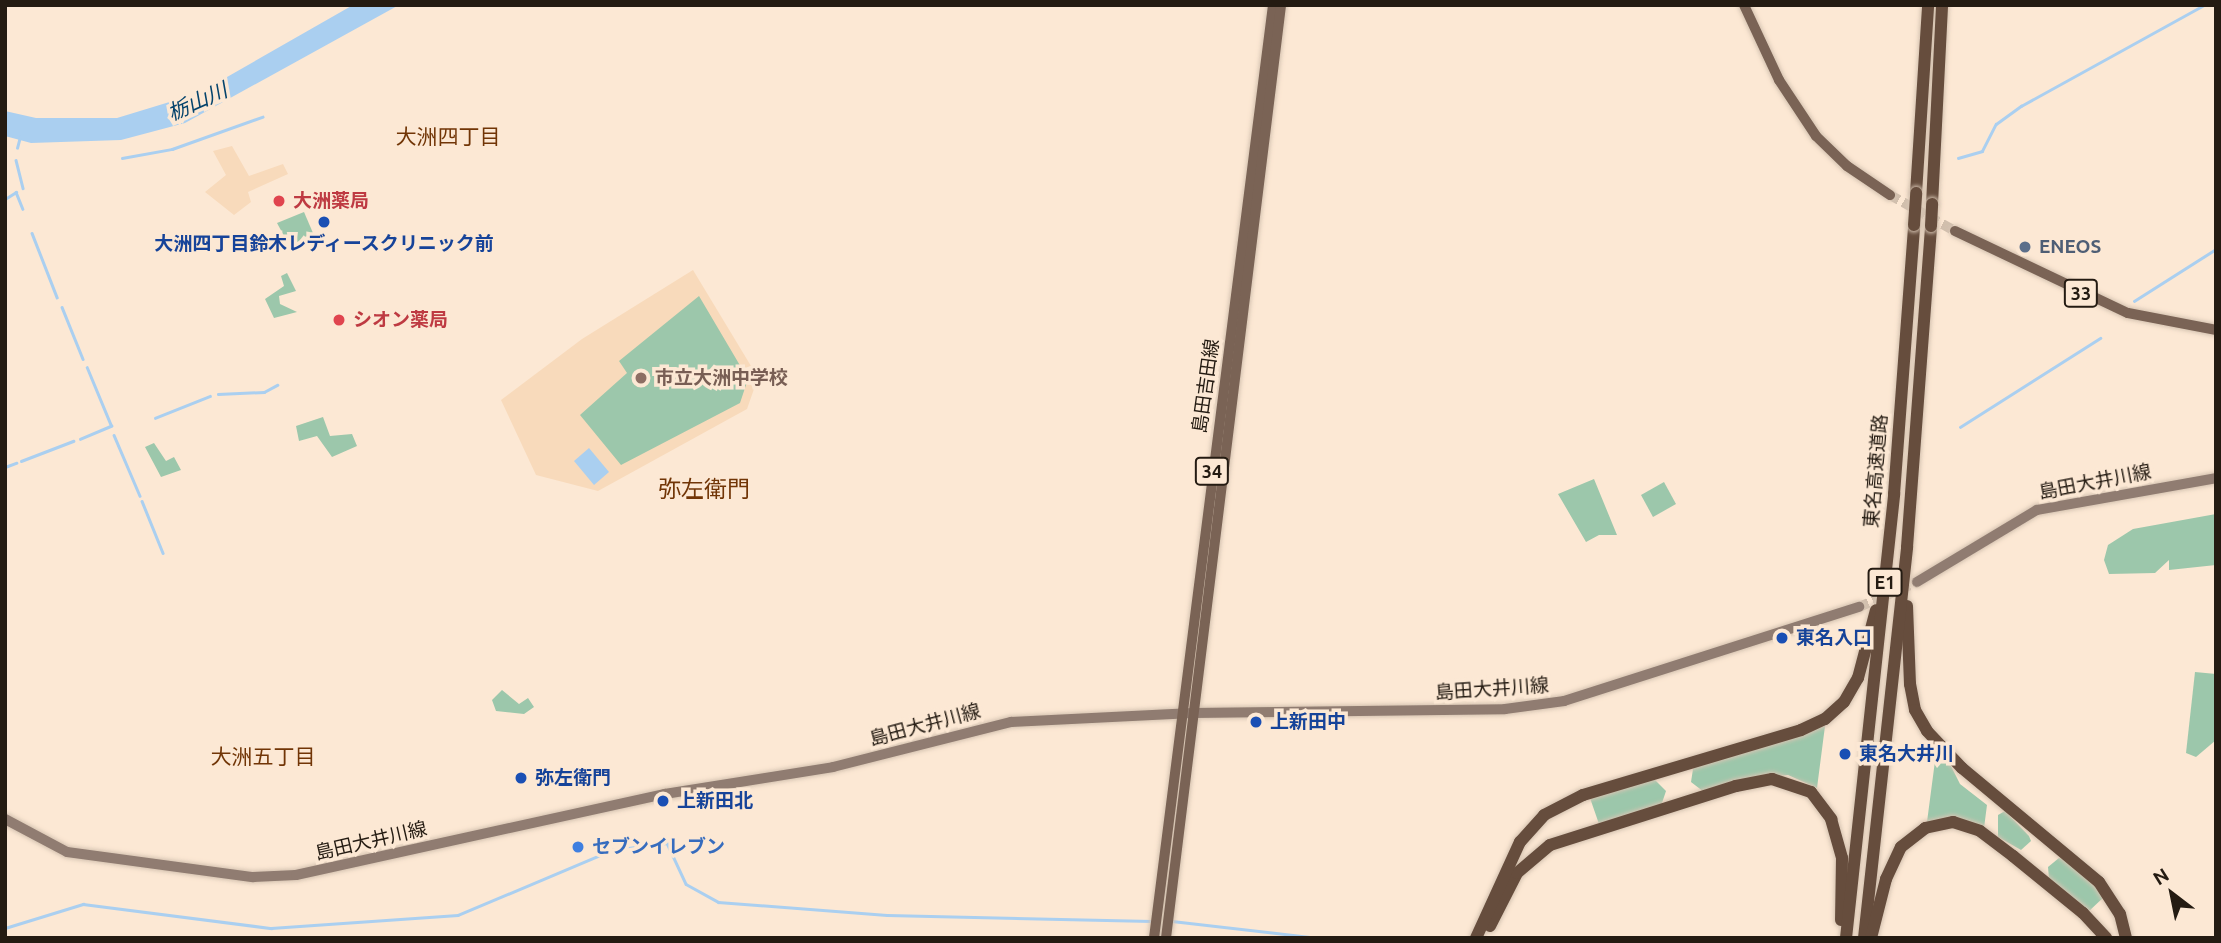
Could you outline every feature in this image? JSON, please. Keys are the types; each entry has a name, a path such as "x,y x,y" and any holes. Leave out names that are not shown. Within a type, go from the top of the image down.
{"highway":[{"name":"東名高速道路","path":"1844,938 1894,494 1928,5"},
{"name":"東名高速道路","path":"1864,938 1907,547 1931,226 1942,5"},
{"path":"1476,938 1521,842 1553,808 1801,730 1844,702 1858,678 1878,604 1894,494"},
{"path":"1907,547 1908,670 1920,721 1943,751 2099,882 2120,914 2126,938"},
{"path":"1485,938 1517,873 1550,845 1737,786 1772,779 1811,792 1831,819 1842,858 1844,938"},
{"path":"1871,938 1886,878 1900,847 1925,828 1953,822 1980,831 2013,856 2083,913 2105,938"}],"main road":[{"name":"島田吉田線","path":"1166,938 1187,713 1273,5"},
{"name":"島田吉田線","path":"1154,938 1187,713 1281,5"},
{"path":"1744,5 1779,80 1810,129 1847,166 1890,195"},
{"name":"33","path":"1955,231 2128,313 2216,330"},
{"name":"島田大井川線","path":"1917,582 2037,510 2216,478"},
{"name":"島田大井川線","path":"5,819 67,852 127,863 277,877 665,794 833,766 989,726 1187,713 1505,709 1564,701 1859,607"}],"shaded area":[{"path":"232,146 249,176 283,164 288,174 248,192 251,202 234,215 205,192 226,175 213,151"},
{"name":"市立大洲中学校","path":"693,270 751,366 754,389 747,409 598,491 536,475 501,400 582,339"}],"green space":[{"path":"304,212 313,233 290,247 277,223"},
{"path":"287,273 296,291 279,296 280,304 297,312 274,318 265,299 284,286 281,276"},
{"path":"699,296 748,379 740,403 621,465 580,415 627,373 619,361"},
{"path":"323,417 330,436 352,434 357,446 332,457 317,436 299,441 296,426"},
{"path":"154,443 166,461 174,457 181,470 161,477 145,447"},
{"path":"1594,479 1617,535 1599,535 1586,542 1558,494"},
{"path":"1664,482 1676,504 1653,517 1641,495"},
{"path":"2216,514 2216,565 2169,570 2169,560 2155,573 2109,574 2104,560 2108,545 2133,529"},
{"path":"2195,672 2216,674 2216,740 2196,757 2186,753"},
{"path":"502,690 519,704 528,698 534,707 524,714 496,711 492,700"},
{"path":"1825,726 1817,788 1788,775 1744,779 1704,792 1691,782 1693,769 1698,765"},
{"path":"1935,761 1949,762 1960,784 1987,805 1984,828 1927,822"},
{"path":"1654,779 1666,791 1661,806 1599,824 1590,798"},
{"path":"2005,811 2029,836 2031,841 2021,850 1998,837 1998,815"},
{"path":"2059,858 2067,860 2105,896 2088,912 2049,879 2048,867"}],"water":[{"name":"栃山川","path":"353,5 399,5 185,123 121,140 31,143 5,136 5,111 36,118 117,118 199,93"},
{"path":"589,448 609,472 594,485 574,461"}],"waterway":[{"path":"1958,158 1982,151 1996,124 2021,106 2204,5"},
{"path":"122,158 172,149 262,117"},
{"path":"17,148 20,137"},
{"path":"16,160 23,188"},
{"path":"5,199 16,192 23,209"},
{"path":"32,233 57,297"},
{"path":"2134,301 2216,249"},
{"path":"62,307 83,359"},
{"path":"1960,427 2100,338"},
{"path":"80,439 111,426 87,368"},
{"path":"218,394 264,392 277,385"},
{"path":"155,418 210,396"},
{"path":"114,435 140,496"},
{"path":"21,461 73,441"},
{"path":"5,467 16,463"},
{"path":"142,501 163,553"},
{"path":"5,928 83,904 271,928 458,915 612,850 667,843 686,884 718,902 887,915 1151,921"},
{"path":"1172,921 1320,938"}],"tunnel":[{"path":"1890,195 1955,231"},
{"path":"1859,607 1917,582"}],"place":[{"name":"大洲薬局","path":"279,201"},
{"name":"大洲四丁目鈴木レディースクリニック前","path":"324,222"},
{"name":"ENEOS","path":"2025,247"},
{"name":"シオン薬局","path":"339,320"},
{"name":"市立大洲中学校","path":"641,378"},
{"name":"東名入口","path":"1782,638"},
{"name":"上新田中","path":"1256,722"},
{"name":"東名大井川","path":"1845,754"},
{"name":"弥左衛門","path":"521,778"},
{"name":"上新田北","path":"663,801"},
{"name":"セブンイレブン","path":"578,847"}],"district":[{"name":"大洲四丁目","path":"448,136"},
{"name":"弥左衛門","path":"704,489"},
{"name":"大洲五丁目","path":"263,756"}]}
